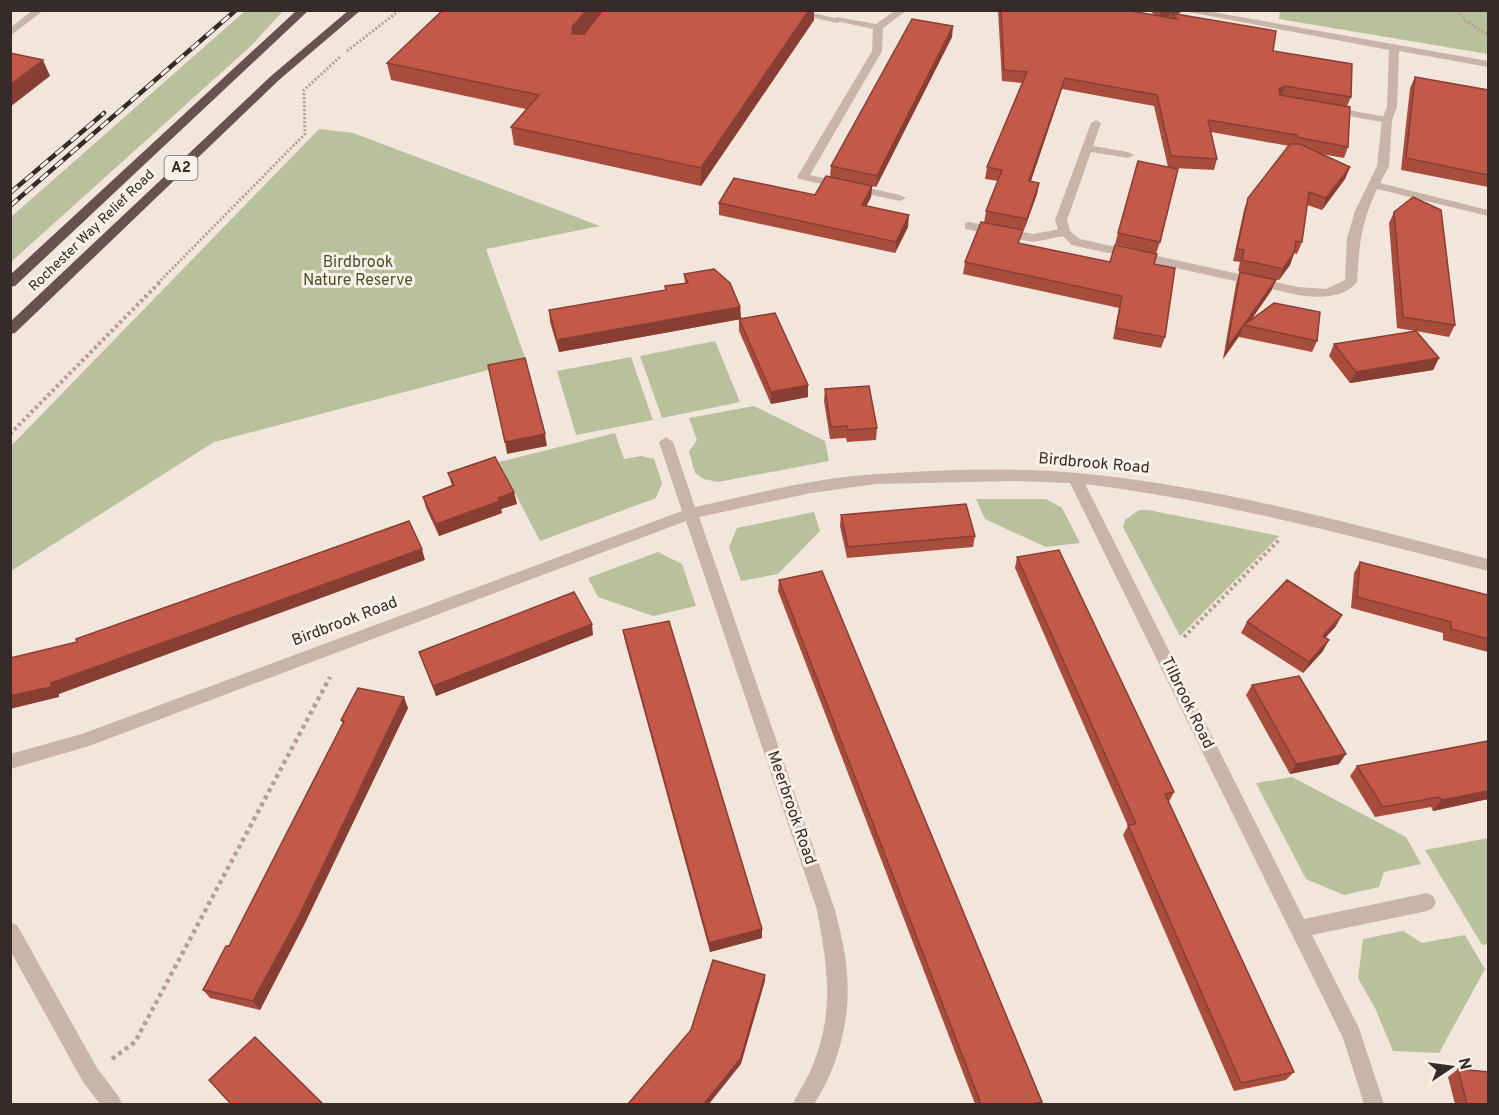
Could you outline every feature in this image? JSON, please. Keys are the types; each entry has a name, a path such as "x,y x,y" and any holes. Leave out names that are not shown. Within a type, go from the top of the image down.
{"highway":[{"name":"Rochester Way Relief Road","path":"10,283 304,10"},
{"name":"Rochester Way Relief Road","path":"10,330 275,78 356,10"}],"street":[{"path":"10,33 40,10"},
{"path":"783,10 878,27 903,10"},
{"path":"1182,10 1488,64"},
{"path":"878,27 877,51 803,177 900,198"},
{"path":"1096,123 1061,220 1065,232 1076,242 1298,291 1320,294 1340,291 1351,282 1353,238 1361,211 1383,166 1388,120 1392,107 1394,48"},
{"path":"1317,108 1388,120"},
{"path":"1088,148 1128,155"},
{"path":"1375,185 1488,213"},
{"path":"969,226 1033,238 1065,232"},
{"path":"666,442 691,513"},
{"name":"Birdbrook Road","path":"10,762 83,741 691,513 811,488 876,479 951,476 1075,478 1152,487 1284,513 1488,565"},
{"name":"Tilbrook Road","path":"1075,478 1353,1035 1374,1104"},
{"name":"Meerbrook Road","path":"691,513 822,899 830,932 838,976 833,1036 811,1094 803,1104"},
{"path":"1300,929 1427,902"},
{"path":"10,931 90,1075 112,1104"}],"path":[{"path":"10,434 305,134 304,90 343,54 400,10"},
{"path":"1458,10 1464,20 1488,35"},
{"path":"1158,644 1182,640 1282,537 1284,513"},
{"path":"90,1075 135,1042 330,677 321,650"}],"green space":[{"path":"1280,10 1488,11 1488,54 1279,19"},
{"path":"245,11 283,11 252,45 11,262 11,217"},
{"name":"Birdbrook Nature Reserve","path":"319,129 353,133 600,226 486,249 526,360 214,442 11,571 11,446"},
{"path":"715,341 740,402 662,418 640,356"},
{"path":"631,357 653,420 576,435 557,371"},
{"path":"754,406 825,441 829,461 718,482 704,479 695,473 689,452 697,440 689,418"},
{"path":"615,433 624,459 641,456 654,459 662,483 656,498 540,541 499,462"},
{"path":"976,499 1046,499 1062,508 1080,543 1046,547 985,519"},
{"path":"1139,510 1279,536 1180,636 1123,527 1125,520"},
{"path":"814,512 820,531 778,574 741,581 729,547 737,528"},
{"path":"658,552 682,564 696,606 653,616 598,597 588,578"},
{"path":"1292,777 1406,837 1421,864 1384,872 1379,887 1344,895 1306,879 1256,783"},
{"path":"1488,838 1488,944 1482,945 1425,850"},
{"path":"1403,931 1422,943 1465,935 1485,969 1439,1053 1393,1051 1376,1010 1358,978 1363,939"}],"building":[{"path":"443,10 587,10 572,27 572,34 584,34 603,10 809,10 701,168 511,127 539,95 387,63"},
{"path":"1001,10 1125,10 1177,19 1170,13 1276,31 1273,51 1352,64 1351,97 1285,86 1279,89 1280,95 1350,107 1348,147 1296,137 1297,135 1208,120 1217,159 1171,156 1157,95 1065,78 1029,181 1039,183 1027,219 986,211 1002,170 987,167 1027,72 1004,70"},
{"path":"912,19 953,26 877,176 831,166"},
{"path":"10,53 43,60 10,85"},
{"path":"1415,77 1488,90 1488,175 1406,158"},
{"path":"1290,144 1300,144 1350,167 1326,198 1309,192 1302,242 1296,241 1294,253 1283,269 1242,260 1244,250 1237,249 1248,198"},
{"path":"1138,161 1178,169 1160,242 1118,233"},
{"path":"826,176 872,186 862,205 909,215 896,242 719,203 734,178 815,195"},
{"path":"1413,197 1441,210 1455,325 1403,317 1394,212"},
{"path":"981,222 1023,230 1018,243 1110,262 1115,245 1157,254 1154,264 1175,268 1165,337 1116,328 1122,296 965,262"},
{"path":"714,269 730,283 740,307 557,340 549,310 666,290 665,286 688,283 684,274"},
{"path":"1240,272 1276,280 1227,348"},
{"path":"1274,303 1320,312 1317,341 1244,325"},
{"path":"775,313 808,385 771,392 739,319"},
{"path":"1416,331 1439,358 1356,372 1334,344"},
{"path":"525,358 545,434 505,442 488,365"},
{"path":"869,386 877,428 848,430 847,426 831,427 825,389"},
{"path":"495,457 514,492 498,498 500,501 436,524 423,497 454,485 448,473"},
{"path":"966,504 975,536 848,547 841,515"},
{"path":"409,521 422,549 51,683 51,687 10,696 10,658 77,642 76,639"},
{"path":"1059,550 1174,792 1165,794 1294,1072 1241,1083 1128,825 1136,824 1017,557"},
{"path":"1360,562 1488,595 1488,639 1451,629 1451,622 1357,597"},
{"path":"822,571 1042,1102 981,1104 779,580"},
{"path":"1287,580 1342,615 1323,636 1329,640 1309,662 1247,622"},
{"path":"574,592 592,624 433,686 419,652"},
{"path":"669,621 762,929 709,943 623,630"},
{"path":"1299,676 1346,754 1296,764 1252,685"},
{"path":"358,688 404,697 299,916 253,1001 203,990 226,946 229,946 344,721 341,720"},
{"path":"1488,741 1488,791 1442,800 1439,797 1383,807 1357,766"},
{"path":"713,960 765,975 741,1058 704,1104 628,1104 691,1030"},
{"path":"255,1037 323,1104 231,1104 209,1080"},
{"path":"1458,1069 1488,1072 1488,1104 1467,1104"}],"railway":[{"path":"10,206 236,10"},
{"path":"10,193 104,113"}]}
